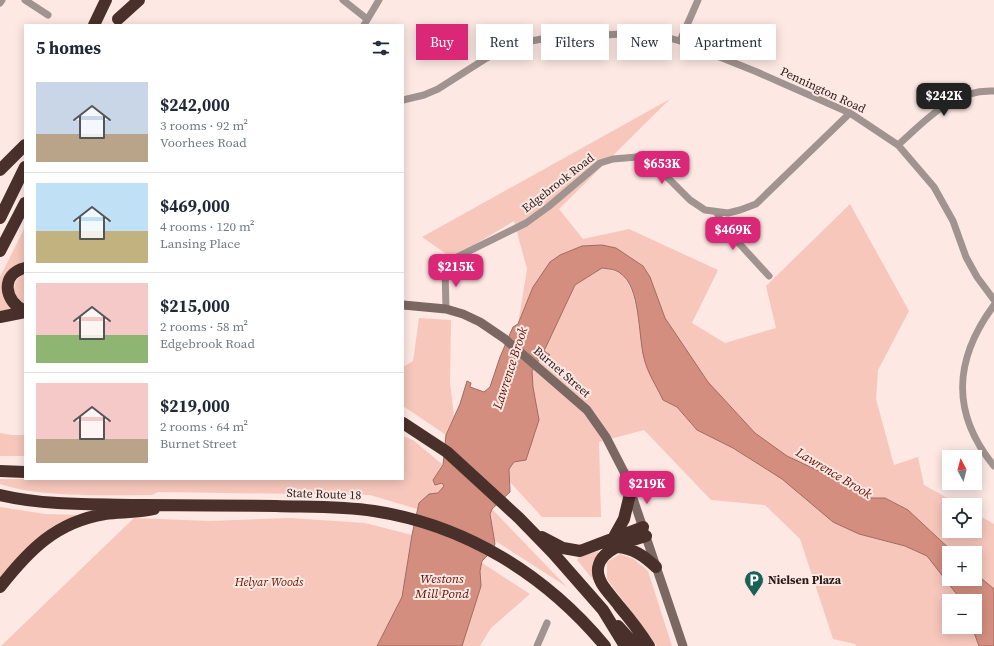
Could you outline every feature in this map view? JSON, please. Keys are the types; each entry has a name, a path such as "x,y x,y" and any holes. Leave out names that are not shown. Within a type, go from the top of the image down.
{"highway":[{"path":"94,24 106,0"},
{"path":"116,22 127,0"},
{"path":"116,22 139,0"},
{"path":"0,170 24,146"},
{"path":"0,218 24,169"},
{"path":"0,251 24,205"},
{"path":"24,269 14,274 9,282 8,289 12,302 24,310"},
{"path":"0,317 24,311"},
{"path":"404,420 471,473 519,518 636,646"},
{"path":"404,424 420,433"},
{"path":"0,472 24,472"},
{"path":"631,490 624,519 615,542 601,561 599,576 605,587 649,646"},
{"name":"State Route 18","path":"0,495 54,503 326,507 373,511 399,516 439,527 480,545 513,564 561,600 605,646"},
{"path":"0,587 32,549 48,536 67,526 102,515 138,513 171,505"},
{"path":"533,533 563,548 577,552 645,532"},
{"path":"615,542 635,551 656,567"},
{"path":"603,610 625,646"}],"street":[{"path":"25,0 48,15"},
{"path":"343,0 365,22 379,0"},
{"path":"687,24 698,0"},
{"name":"Pennington Road","path":"404,100 424,95 438,89 505,48 526,42 547,38 622,34 662,36 680,41"},
{"name":"Pennington Road","path":"727,60 850,113 898,145 934,187 952,221 966,257 977,277 994,300"},
{"path":"898,145 938,110 952,100 979,91 994,91"},
{"name":"Edgebrook Road","path":"446,309 445,271 449,261 526,223 548,208 600,163 613,159 637,157 653,163 690,200 705,210 717,213 728,213 756,204 850,113"},
{"path":"717,213 724,227 769,276"},
{"name":"Burnet Street","path":"404,305 446,309 480,322 537,366 580,403 594,418 613,448 631,490 683,646"},
{"path":"994,305 978,329 970,346 963,374 962,391 968,421 984,454 994,466"},
{"path":"537,646 547,623"}],"green space":[{"path":"670,99 559,209 583,239 629,229 718,270 692,323 725,343 776,328 766,286 850,204 909,311 878,370 876,399 894,465 918,457 924,485 947,498 942,498 942,538 982,538 982,517 994,524 994,589 982,579 982,546 947,546 908,510 885,498 869,498 857,492 823,473 787,456 755,433 708,382 665,318 650,277 643,266 627,255 533,287 518,324 527,269 514,221 452,258 422,237"},
{"path":"24,229 24,264 12,269 13,308 0,312 0,277"},
{"path":"602,268 622,275 632,292 663,400 677,407 697,430 733,448 782,479 833,522 859,534 905,546 927,556 942,575 942,586 950,586 957,594 942,594 942,634 975,634 979,646 856,646 855,644 833,639 800,539 765,505 711,500 644,430 599,442 601,517 542,517 510,482 509,469 514,462 520,461 536,432 532,371 540,358 550,355 544,351 575,285"},
{"path":"24,275 24,305 14,296 15,283"},
{"path":"419,318 451,320 450,382 454,416 446,435 404,407 404,366 413,361"},
{"path":"0,433 24,435 24,456 0,456"},
{"path":"404,436 413,440 443,465 433,480 444,485 438,494 428,496 423,500 417,509 370,495 158,492 152,495 55,494 35,492 0,484 0,479 404,480"},
{"path":"0,507 45,514 80,515 46,535 27,549 0,578"},
{"path":"492,509 567,587 494,540 490,520"},
{"name":"Helyar Woods","path":"134,518 210,521 290,518 365,523 412,535 402,597 377,646 1,646"},
{"path":"599,551 592,564 594,581 577,560 579,557"},
{"path":"620,554 634,559 648,571 672,646 657,646 607,579 607,562"},
{"path":"482,563 530,594 491,628 480,646 462,646 481,586 480,571"}],"water":[{"path":"602,245 616,248 643,266 650,277 665,318 708,382 755,433 787,456 823,473 857,492 869,498 885,498 908,510 947,546 942,546 942,575 927,556 905,546 859,534 833,522 782,479 733,448 697,430 677,407 663,400 645,363 638,312 632,289 627,280 620,273 614,270 602,268 575,285 544,351 550,355 540,358 532,371 533,387 539,420 526,460 514,462 509,469 510,492 492,509 490,514 495,544 492,551 482,561 480,571 481,586 462,646 377,646 402,597 419,503 429,494 438,493 444,486 442,483 435,485 433,480 443,465 446,435 460,404 467,381 471,383 470,387 484,392 490,387 500,357 513,327 518,324 533,287 550,262 560,255 582,246"},
{"path":"982,579 994,589 994,646 979,646 975,634 982,634 982,594 957,594 950,586 982,586"}],"place":[{"name":"Nielsen Plaza","path":"754,597"}],"water label":[{"name":"Lawrence Brook","path":"510,368"},
{"name":"Lawrence Brook","path":"834,473"},
{"name":"Westons Mill Pond","path":"442,586"}]}
